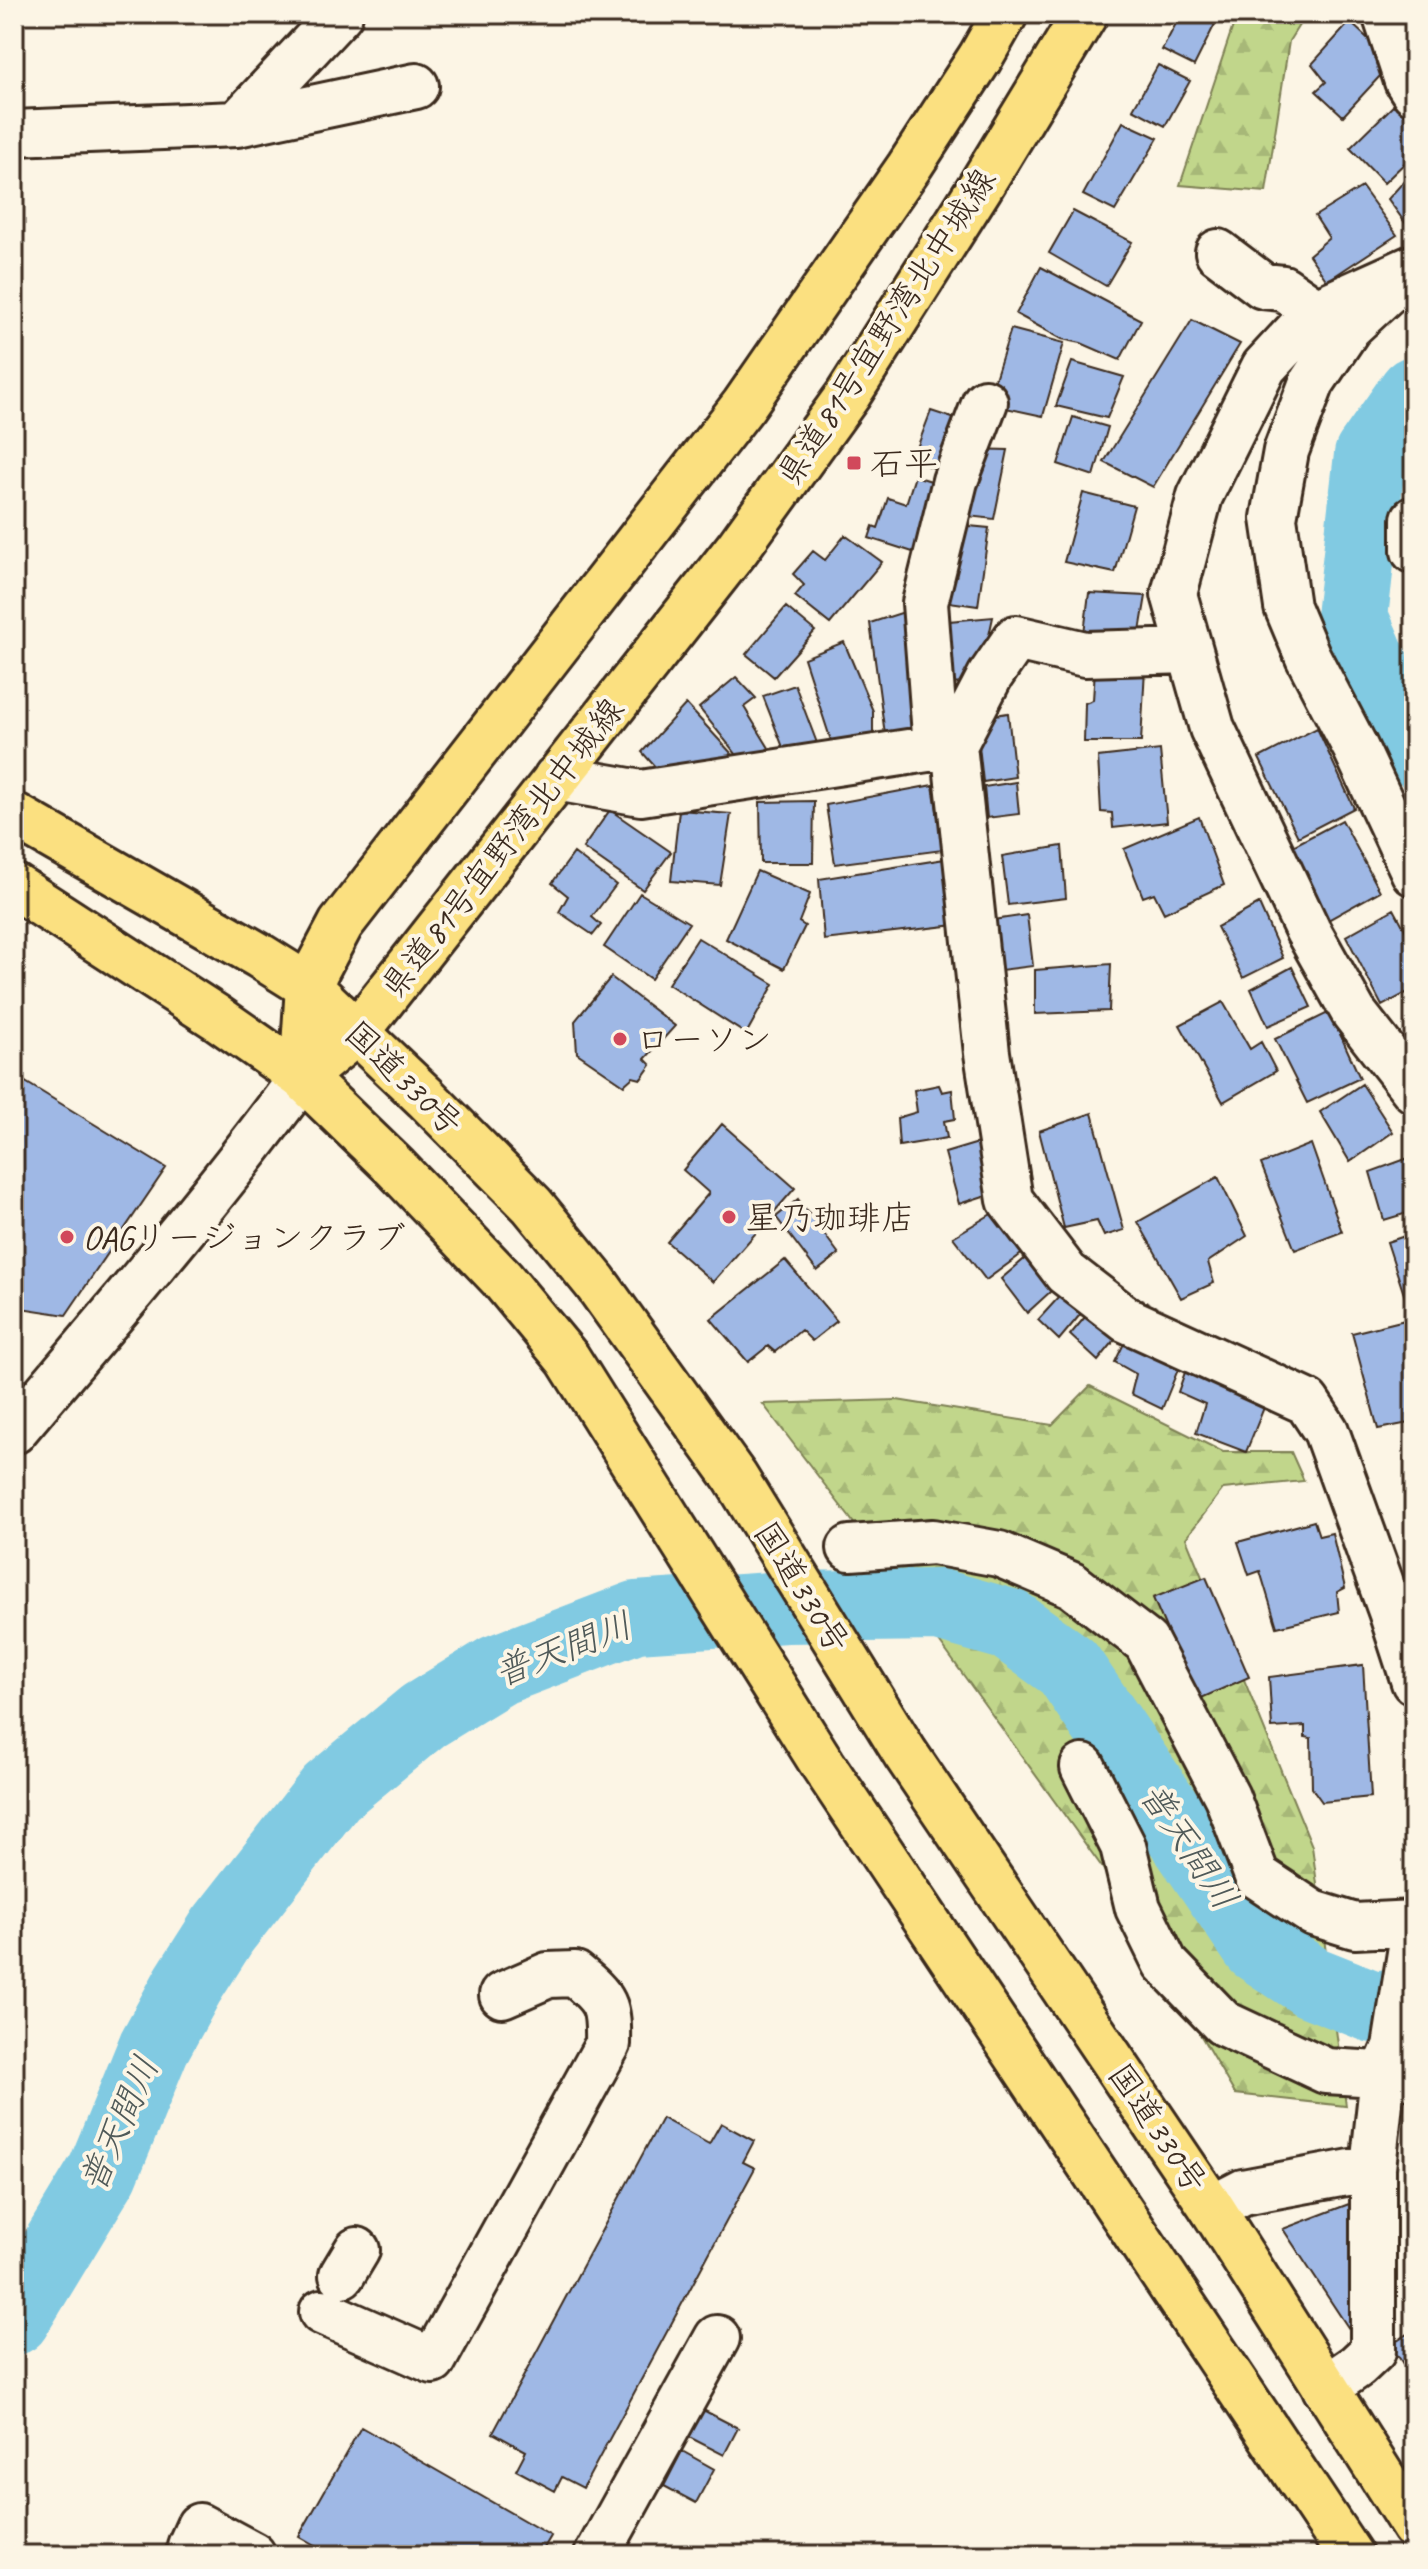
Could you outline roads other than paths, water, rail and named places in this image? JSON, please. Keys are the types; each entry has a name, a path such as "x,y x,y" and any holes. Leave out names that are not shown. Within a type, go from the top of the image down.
{"main road":[{"name":"県道81号宜野湾北中城線","path":"302,1077 308,986 341,924 744,405 909,167 1005,14"},
{"name":"県道81号宜野湾北中城線","path":"302,1077 358,1031 737,549 848,395 1085,14"},
{"name":"国道330号","path":"14,815 308,986 358,1031 532,1205 595,1282 735,1477 905,1753 1212,2208 1325,2388 1410,2512"},
{"name":"国道330号","path":"14,886 216,1017 302,1077 387,1159 502,1279 568,1359 823,1765 1350,2555"}],"street":[{"path":"237,124 340,14"},
{"path":"1385,14 1407,81 1414,92"},
{"path":"14,133 237,124 416,86"},
{"path":"1218,252 1263,286 1283,288 1316,311"},
{"path":"1414,267 1316,311 1264,367 1200,496 1174,594 1212,728 1308,931 1354,1013 1414,1090"},
{"path":"1414,267 1349,327 1312,382 1286,451 1274,518 1287,607 1308,657 1355,747 1414,873"},
{"path":"985,402 955,481 925,603 1010,1200 1066,1273 1127,1320 1307,1402 1326,1431 1402,1609 1414,1682"},
{"path":"1414,519 1414,551"},
{"path":"556,778 641,793 945,746 1016,638 1085,654 1190,651"},
{"path":"14,1431 125,1300 302,1077"},
{"path":"850,1548 933,1542 999,1554 1072,1585 1146,1642 1227,1797 1257,1876 1313,1913 1355,1926 1413,1935 1398,2066 1373,2168 1373,2351 1325,2388"},
{"path":"1083,1767 1123,1846 1138,1908 1165,1963 1223,2023 1326,2071 1398,2066"},
{"path":"340,2279 433,2361 608,2044 609,2013 594,1989 575,1974 548,1975 502,1995"},
{"path":"1212,2208 1243,2192 1373,2168"},
{"path":"597,2555 717,2338"},
{"path":"190,2555 190,2546 199,2526 253,2555"}],"waterway":[{"name":"普天間川","path":"1414,392 1370,455 1352,617 1414,751"},
{"name":"普天間川","path":"14,2319 103,2172 154,2047 188,1985 223,1930 331,1792 423,1716 498,1670 636,1617 786,1607 939,1605 1010,1625 1068,1667 1258,1947 1311,1982 1374,2007 1414,2001"}],"place":[{"name":"石平","path":"854,463"},
{"name":"ローソン","path":"620,1039"},
{"name":"星乃珈琲店","path":"729,1217"},
{"name":"OAGリージョンクラブ","path":"67,1237"}]}
